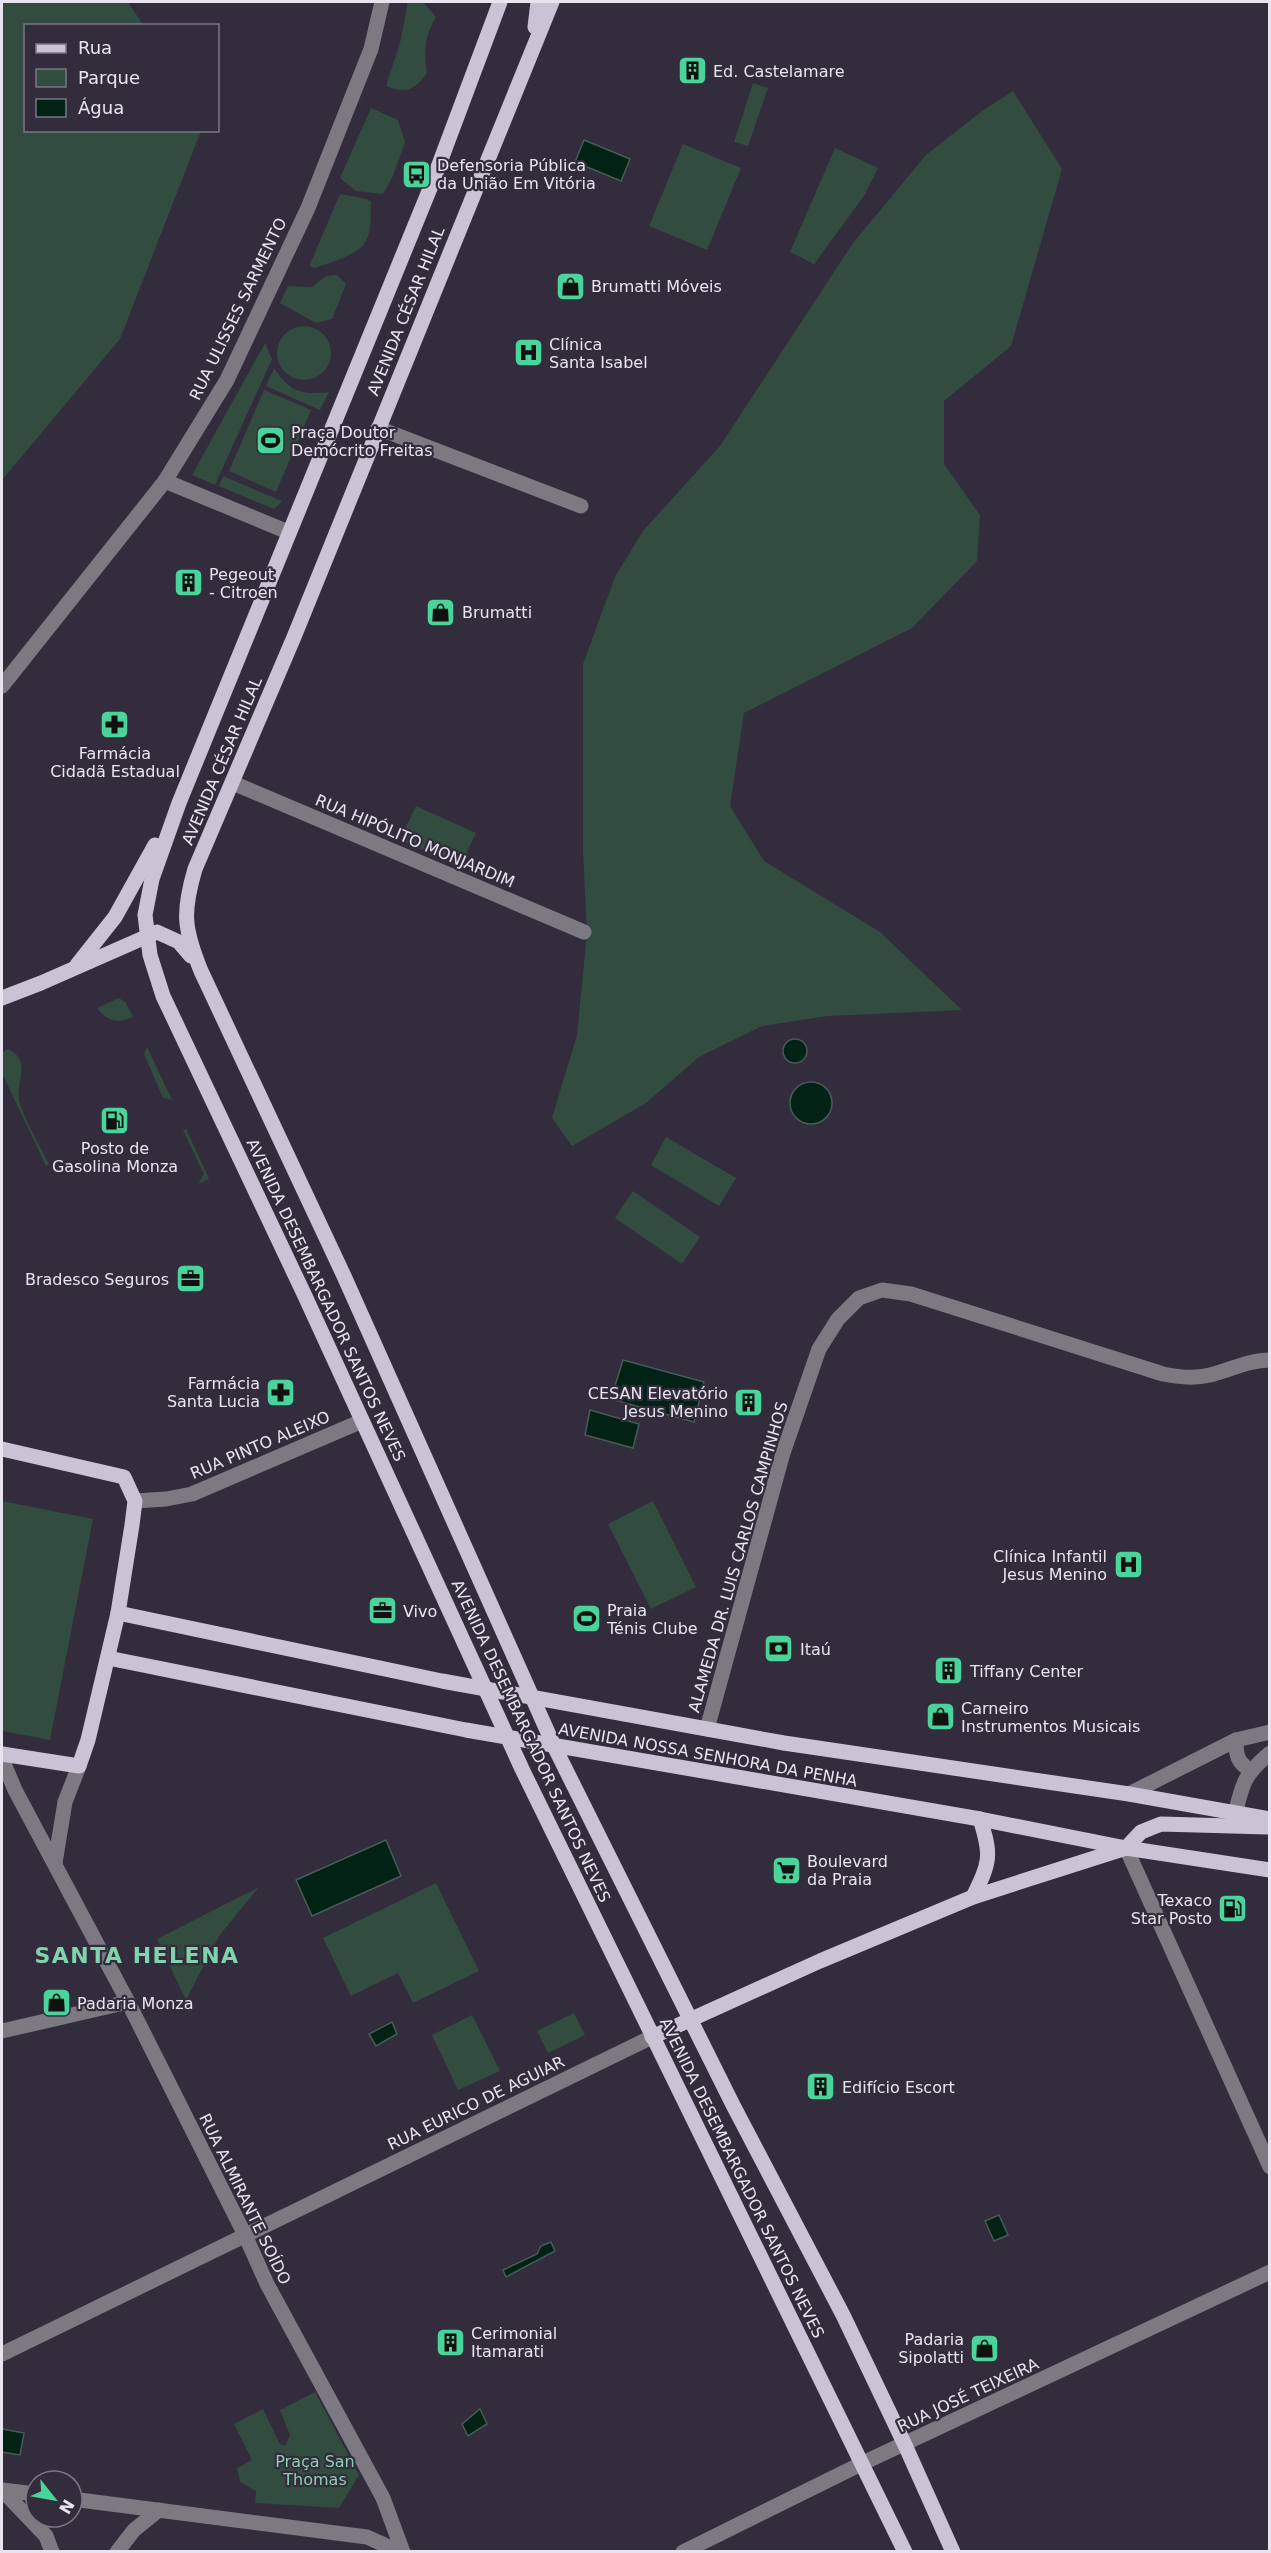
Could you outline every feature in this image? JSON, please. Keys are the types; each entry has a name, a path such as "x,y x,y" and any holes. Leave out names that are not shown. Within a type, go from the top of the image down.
{"main road":[{"name":"AVENIDA CÉSAR HILAL","path":"146,936 145,915 152,879 179,803 431,186 500,2"},
{"path":"534,42 538,2"},
{"name":"AVENIDA CÉSAR HILAL","path":"201,972 187,934 185,915 195,868 232,783 552,2"},
{"path":"76,965 115,916 179,803"},
{"path":"2,998 157,932 174,939 189,953 201,972"},
{"name":"AVENIDA DESEMBARGADOR SANTOS NEVES","path":"146,936 163,996 509,1738 652,2037 905,2552"},
{"name":"AVENIDA DESEMBARGADOR SANTOS NEVES","path":"201,972 344,1276 554,1746 691,2020 843,2315 953,2552"},
{"path":"2,1449 124,1477 135,1501 118,1613 88,1740 79,1766 2,1754"},
{"name":"AVENIDA NOSSA SENHORA DA PENHA","path":"118,1613 487,1688 784,1743 1129,1794 1269,1820"},
{"name":"AVENIDA NOSSA SENHORA DA PENHA","path":"108,1658 509,1738 980,1819 1126,1848 1269,1870"},
{"path":"973,1897 989,1859 980,1819"},
{"path":"1126,1848 1141,1832 1161,1824 1269,1827"},
{"name":"RUA EURICO DE AGUIAR","path":"652,2037 820,1961 973,1897 1126,1848"}],"street":[{"name":"RUA ULISSES SARMENTO","path":"2,686 165,481 226,380 308,208 370,49 382,2"},
{"path":"378,428 581,506"},
{"path":"165,481 288,532"},
{"name":"RUA HIPÓLITO MONJARDIM","path":"232,783 584,932"},
{"name":"ALAMEDA DR. LUIS CARLOS CAMPINHOS","path":"707,1729 783,1453 819,1349 838,1319 859,1298 882,1290 911,1293 1163,1374 1186,1378 1208,1376 1241,1365 1269,1360"},
{"name":"RUA PINTO ALEIXO","path":"135,1501 192,1494 362,1421"},
{"path":"1129,1794 1236,1740 1269,1732"},
{"path":"1236,1740 1236,1757 1250,1770"},
{"path":"1235,1814 1242,1783 1250,1770 1269,1753"},
{"name":"RUA ALMIRANTE SOÍDO","path":"2,1759 128,2002 245,2235 267,2284 383,2499 401,2552"},
{"path":"55,1863 65,1802 79,1766"},
{"path":"1126,1848 1269,2167"},
{"path":"2,2031 128,2002"},
{"name":"RUA EURICO DE AGUIAR","path":"2,2354 652,2037"},
{"name":"RUA JOSÉ TEIXEIRA","path":"682,2552 863,2463 1269,2272"},
{"path":"2,2490 24,2493"},
{"path":"2,2490 46,2536 52,2552"},
{"path":"84,2501 367,2537 401,2552"},
{"path":"117,2552 134,2530 159,2510"}],"green space":[{"path":"2,2 128,2 142,24 24,24 24,132 201,132 120,339 2,480"},
{"path":"408,2 423,2 436,17 429,31 426,45 427,73 414,87 400,90 386,86 400,43"},
{"path":"753,83 768,88 748,146 734,142"},
{"path":"1013,91 1062,169 1011,346 944,401 944,464 980,515 977,561 912,628 744,713 730,806 764,861 880,932 962,1010 828,1016 762,1026 699,1057 646,1103 572,1146 552,1118 577,1035 587,933 583,850 583,664 615,577 643,531 720,446 853,243 926,155 982,111"},
{"path":"371,108 398,120 405,142 393,176 383,194 356,191 340,178"},
{"path":"683,144 741,168 707,250 649,226"},
{"path":"835,148 878,168 864,196 814,264 790,252"},
{"path":"340,194 367,199 371,202 368,237 357,251 315,268 310,266 311,262"},
{"path":"337,275 346,284 332,319 316,323 280,303 288,286 312,287 326,276"},
{"path":"304,326 314,328 323,334 329,343 331,353 329,363 323,372 314,378 304,380 294,378 285,372 279,363 277,353 279,343 285,334 294,328"},
{"path":"265,343 272,359 215,485 192,475"},
{"path":"274,368 285,382 297,390 311,393 329,392 320,410 266,386"},
{"name":"Praça Doutor Demócrito Freitas","path":"264,390 311,410 276,492 229,471"},
{"path":"223,476 282,501 274,509 219,486"},
{"path":"416,806 476,833 460,867 400,840"},
{"path":"119,998 126,1003 133,1017 113,1020 97,1008"},
{"path":"147,1047 172,1100 163,1098 144,1054"},
{"path":"8,1049 15,1054 21,1065 19,1100 49,1164 46,1166 2,1073 2,1052"},
{"path":"186,1129 209,1179 198,1184 204,1174 183,1130"},
{"path":"666,1137 736,1178 719,1206 651,1165"},
{"path":"633,1191 700,1237 682,1264 615,1218"},
{"path":"2,1501 93,1519 50,1740 2,1731"},
{"path":"653,1501 696,1587 651,1609 608,1524"},
{"path":"436,1883 479,1971 413,2003 398,1973 351,1996 323,1938"},
{"path":"259,1887 219,1936 186,2000 157,1939"},
{"path":"574,2013 585,2035 548,2053 537,2031"},
{"path":"472,2015 500,2071 458,2090 432,2035"},
{"name":"Praça San Thomas","path":"315,2392 359,2475 339,2508 255,2503 256,2491 240,2482 237,2468 252,2460 234,2424 263,2409 280,2444 285,2446 290,2435 280,2410"}],"water":[{"path":"584,140 630,159 621,181 575,162"},
{"path":"795,1039 804,1042 807,1051 804,1060 795,1063 786,1060 783,1051 786,1042"},
{"path":"811,1082 819,1083 826,1088 831,1095 831,1111 826,1118 819,1123 811,1124 803,1123 796,1118 791,1111 790,1103 791,1095 796,1088 803,1083"},
{"path":"623,1360 704,1382 694,1422 611,1399"},
{"path":"590,1410 639,1424 633,1448 585,1435"},
{"path":"386,1840 401,1876 312,1916 296,1880"},
{"path":"392,2022 397,2034 376,2046 369,2034"},
{"path":"999,2215 1008,2235 994,2241 985,2221"},
{"path":"551,2242 555,2251 506,2277 503,2270 537,2254 541,2246"},
{"path":"480,2409 487,2424 468,2436 462,2424"},
{"path":"2,2429 24,2433 20,2455 2,2452"}],"place":[{"name":"Ed. Castelamare","path":"692,71"},
{"name":"Defensoria Pública da União Em Vitória","path":"416,174"},
{"name":"Brumatti Móveis","path":"570,286"},
{"name":"Clínica Santa Isabel","path":"528,353"},
{"name":"Praça Doutor Demócrito Freitas","path":"270,441"},
{"name":"Pegeout - Citroen","path":"188,583"},
{"name":"Brumatti","path":"441,612"},
{"name":"Farmácia Cidadã Estadual","path":"115,725"},
{"name":"Posto de Gasolina Monza","path":"115,1120"},
{"name":"Bradesco Seguros","path":"190,1279"},
{"name":"Farmácia Santa Lucia","path":"281,1392"},
{"name":"CESAN Elevatório Jesus Menino","path":"749,1402"},
{"name":"Clínica Infantil Jesus Menino","path":"1128,1565"},
{"name":"Vivo","path":"382,1611"},
{"name":"Praia Ténis Clube","path":"586,1619"},
{"name":"Itaú","path":"779,1649"},
{"name":"Tiffany Center","path":"949,1671"},
{"name":"Carneiro Instrumentos Musicais","path":"940,1717"},
{"name":"Boulevard da Praia","path":"786,1870"},
{"name":"Texaco Star Posto","path":"1233,1909"},
{"name":"Padaria Monza","path":"56,2003"},
{"name":"Edifício Escort","path":"821,2087"},
{"name":"Cerimonial Itamarati","path":"450,2342"},
{"name":"Padaria Sipolatti","path":"985,2348"}],"district":[{"name":"SANTA HELENA","path":"137,1955"}]}
